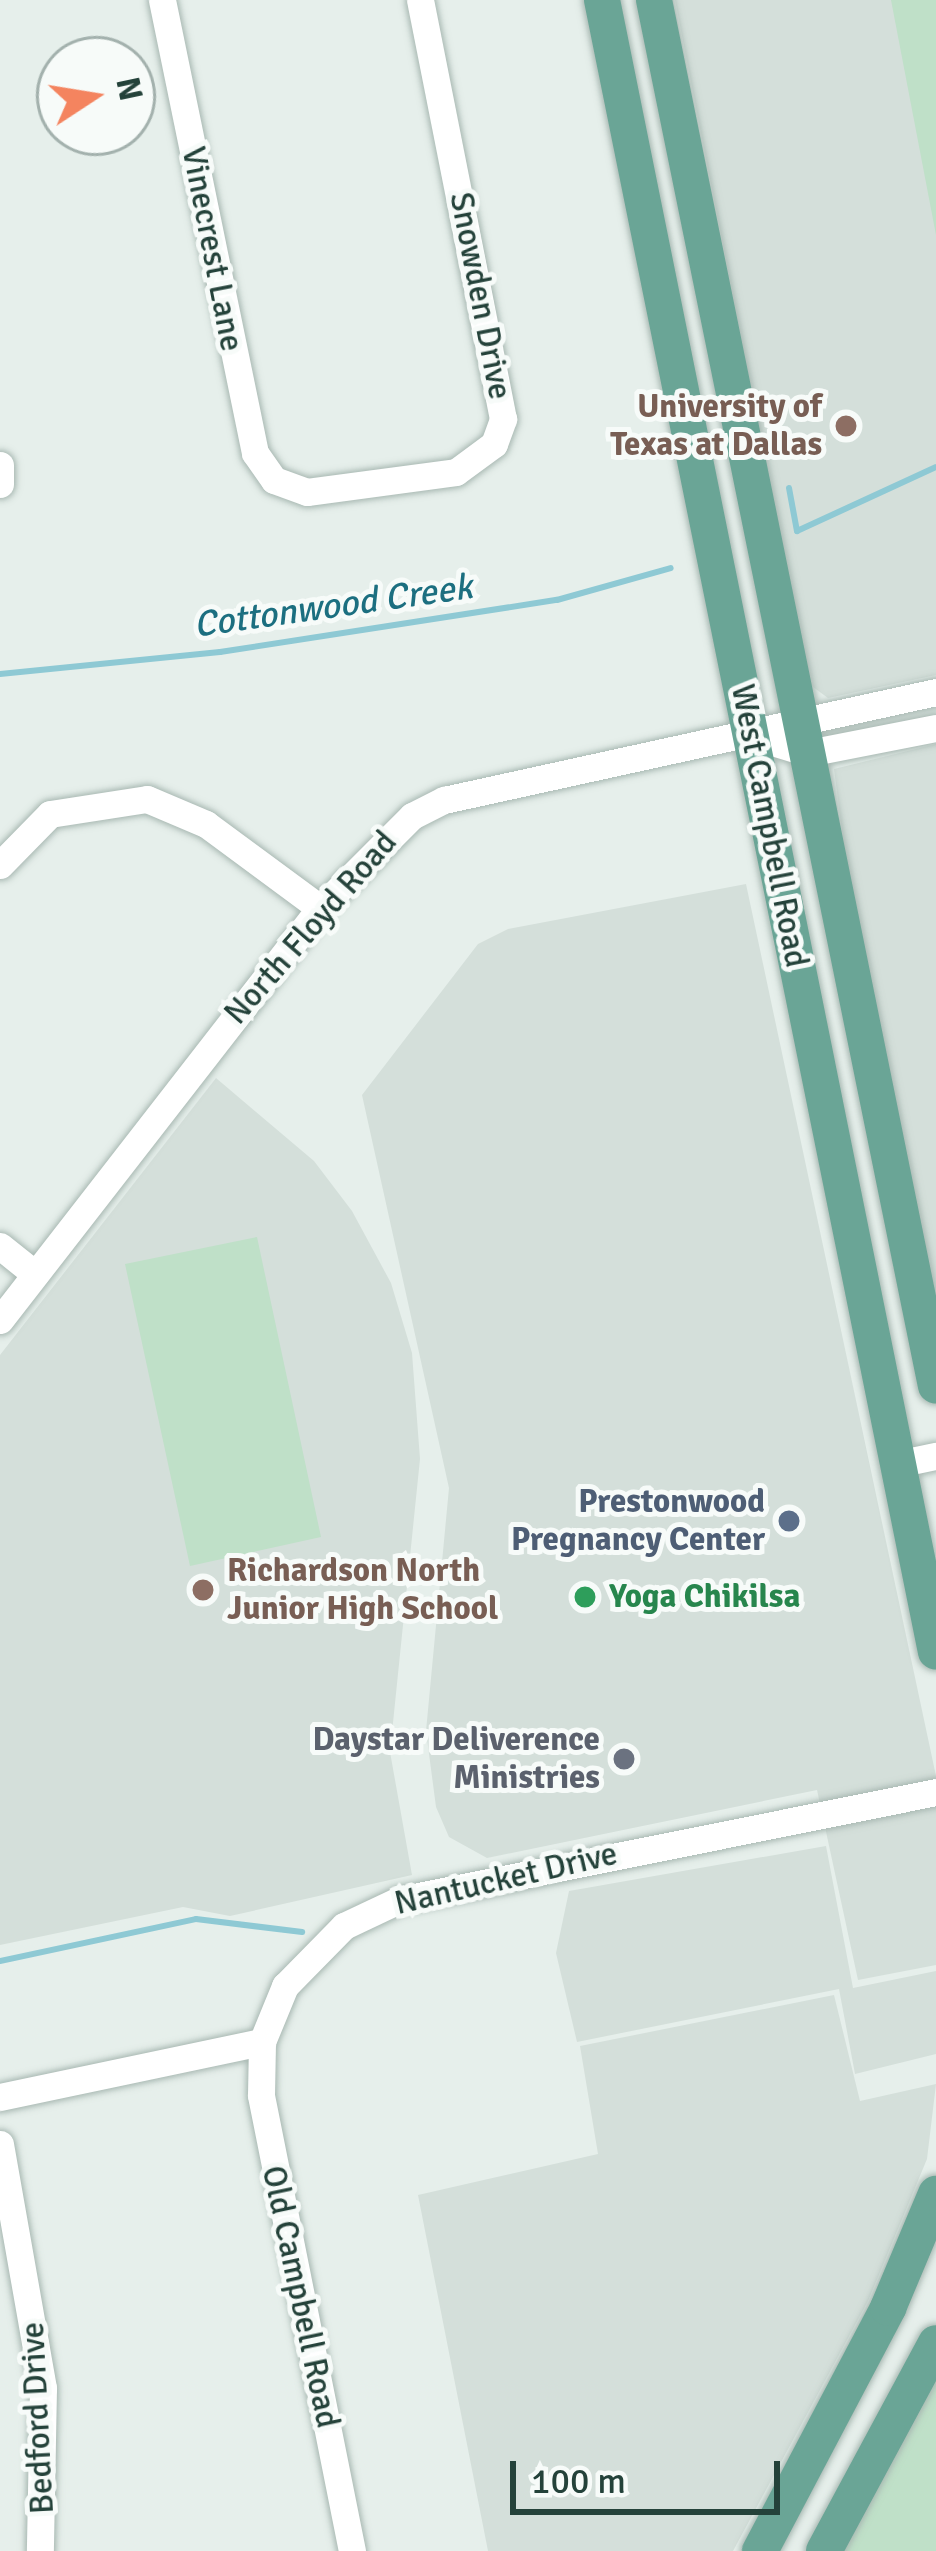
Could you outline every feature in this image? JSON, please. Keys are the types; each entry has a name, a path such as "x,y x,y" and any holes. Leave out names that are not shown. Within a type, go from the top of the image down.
{"main road":[{"name":"West Campbell Road","path":"602,0 936,1652"},
{"name":"West Campbell Road","path":"654,0 936,1386"},
{"path":"806,1020 858,1009"},
{"path":"760,2551 889,2308 936,2194"},
{"path":"824,2551 936,2343"}],"street":[{"name":"Vinecrest Lane","path":"162,0 248,430 264,470 285,486"},
{"name":"Snowden Drive","path":"285,486 337,492 457,472 494,444 503,419 420,0"},
{"path":"0,465 0,484"},
{"name":"North Floyd Road","path":"804,736 936,692"},
{"name":"North Floyd Road","path":"0,1320 320,908 374,848 428,807 753,736 936,728"},
{"path":"0,865 50,814 147,799 206,824 320,908"},
{"path":"0,1246 35,1274"},
{"path":"897,1464 936,1456"},
{"name":"Nantucket Drive","path":"262,2042 285,1986 322,1943 398,1900 936,1792"},
{"path":"0,2097 262,2042"},
{"name":"Old Campbell Road","path":"262,2042 269,2150 352,2551"},
{"name":"Bedford Drive","path":"0,2144 43,2388 40,2551"}],"shaded area":[{"name":"University of Texas at Dallas","path":"675,0 936,0 936,675 828,698 809,684"},
{"path":"936,744 936,1322 854,923 834,769"},
{"path":"746,884 936,1776 936,1965 858,1980 817,1790 487,1858 449,1837 436,1807 426,1731 449,1488 362,1095 478,944 508,929"},
{"name":"Richardson North Junior High School","path":"216,1078 314,1161 352,1211 391,1283 412,1353 420,1459 390,1752 412,1875 230,1916 183,1907 0,1945 0,1355"},
{"path":"826,1846 853,1988 936,1971 936,2054 855,2074 839,1989 577,2042 556,1953 569,1891"},
{"path":"834,1995 860,2101 936,2084 927,2159 868,2301 733,2551 488,2551 418,2195 598,2154 580,2046"}],"green space":[{"path":"891,0 936,0 936,235"},
{"path":"257,1237 321,1537 190,1566 125,1264"},
{"path":"936,2375 936,2551 841,2551"}],"waterway":[{"name":"Cottonwood Creek","path":"789,488 797,531 936,467"},
{"name":"Cottonwood Creek","path":"0,674 220,652 557,600 671,568"},
{"path":"0,1961 196,1919 302,1932"}],"place":[{"name":"University of Texas at Dallas","path":"846,426"},
{"name":"Prestonwood Pregnancy Center","path":"789,1521"},
{"name":"Richardson North Junior High School","path":"203,1590"},
{"name":"Yoga Chikilsa","path":"585,1597"},
{"name":"Daystar Deliverence Ministries","path":"624,1759"}]}
